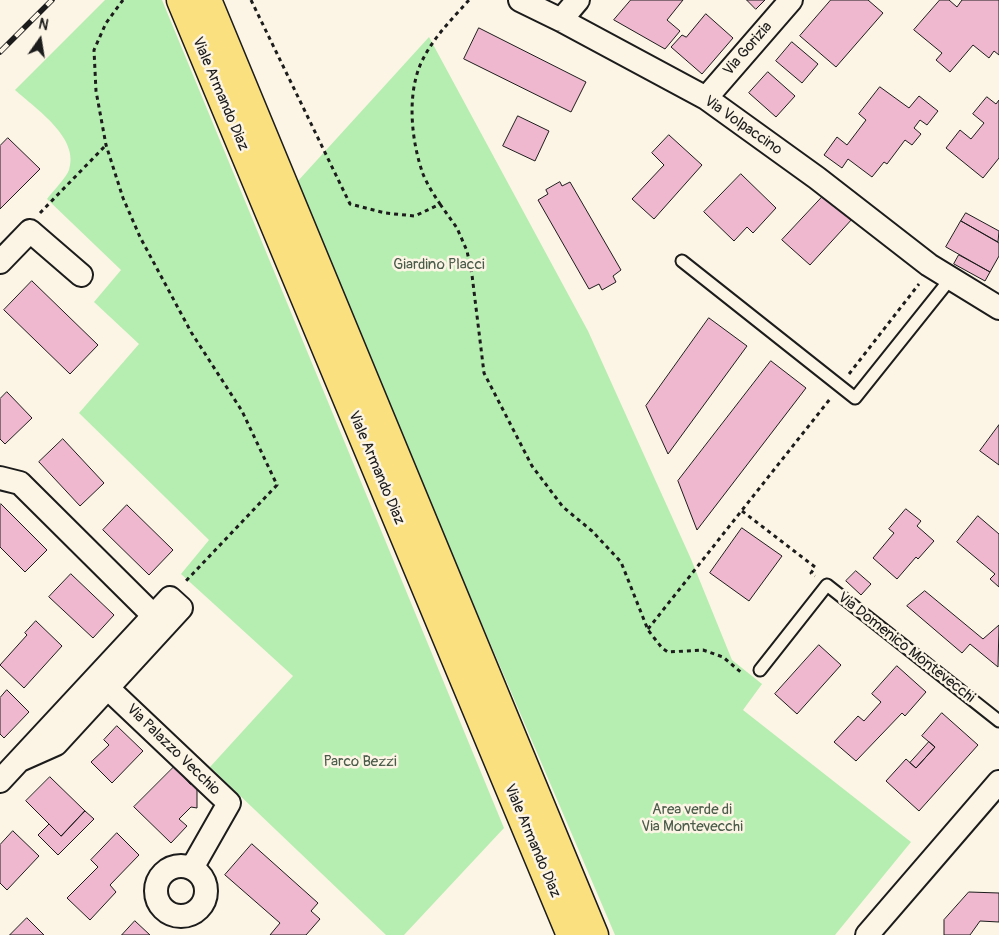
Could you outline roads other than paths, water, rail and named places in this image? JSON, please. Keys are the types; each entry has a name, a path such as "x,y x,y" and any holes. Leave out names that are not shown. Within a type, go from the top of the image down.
{"main road":[{"name":"Viale Armando Diaz","path":"181,0 571,935"},
{"name":"Viale Armando Diaz","path":"207,0 594,935"}],"street":[{"name":"Via Volpaccino","path":"520,0 706,98 817,178 941,273 999,308"},
{"path":"561,20 578,0"},
{"name":"Via Gorizia","path":"706,98 790,0"},
{"path":"0,262 30,231 81,275"},
{"path":"0,478 20,483 159,621"},
{"path":"0,781 102,683 159,621 181,608 170,598"},
{"name":"Via Palazzo Vecchio","path":"102,683 228,803 192,868"},
{"path":"867,935 999,782"}],"lane":[{"path":"682,261 855,398 941,273"},
{"name":"Via Domenico Montevecchi","path":"760,670 827,585 999,721"}],"railway":[{"path":"0,52 52,0"}],"park label":[{"name":"Giardino Placci","path":"439,265"},
{"name":"Parco Bezzi","path":"360,762"},
{"name":"Area verde di Via Montevecchi","path":"692,818"}]}
